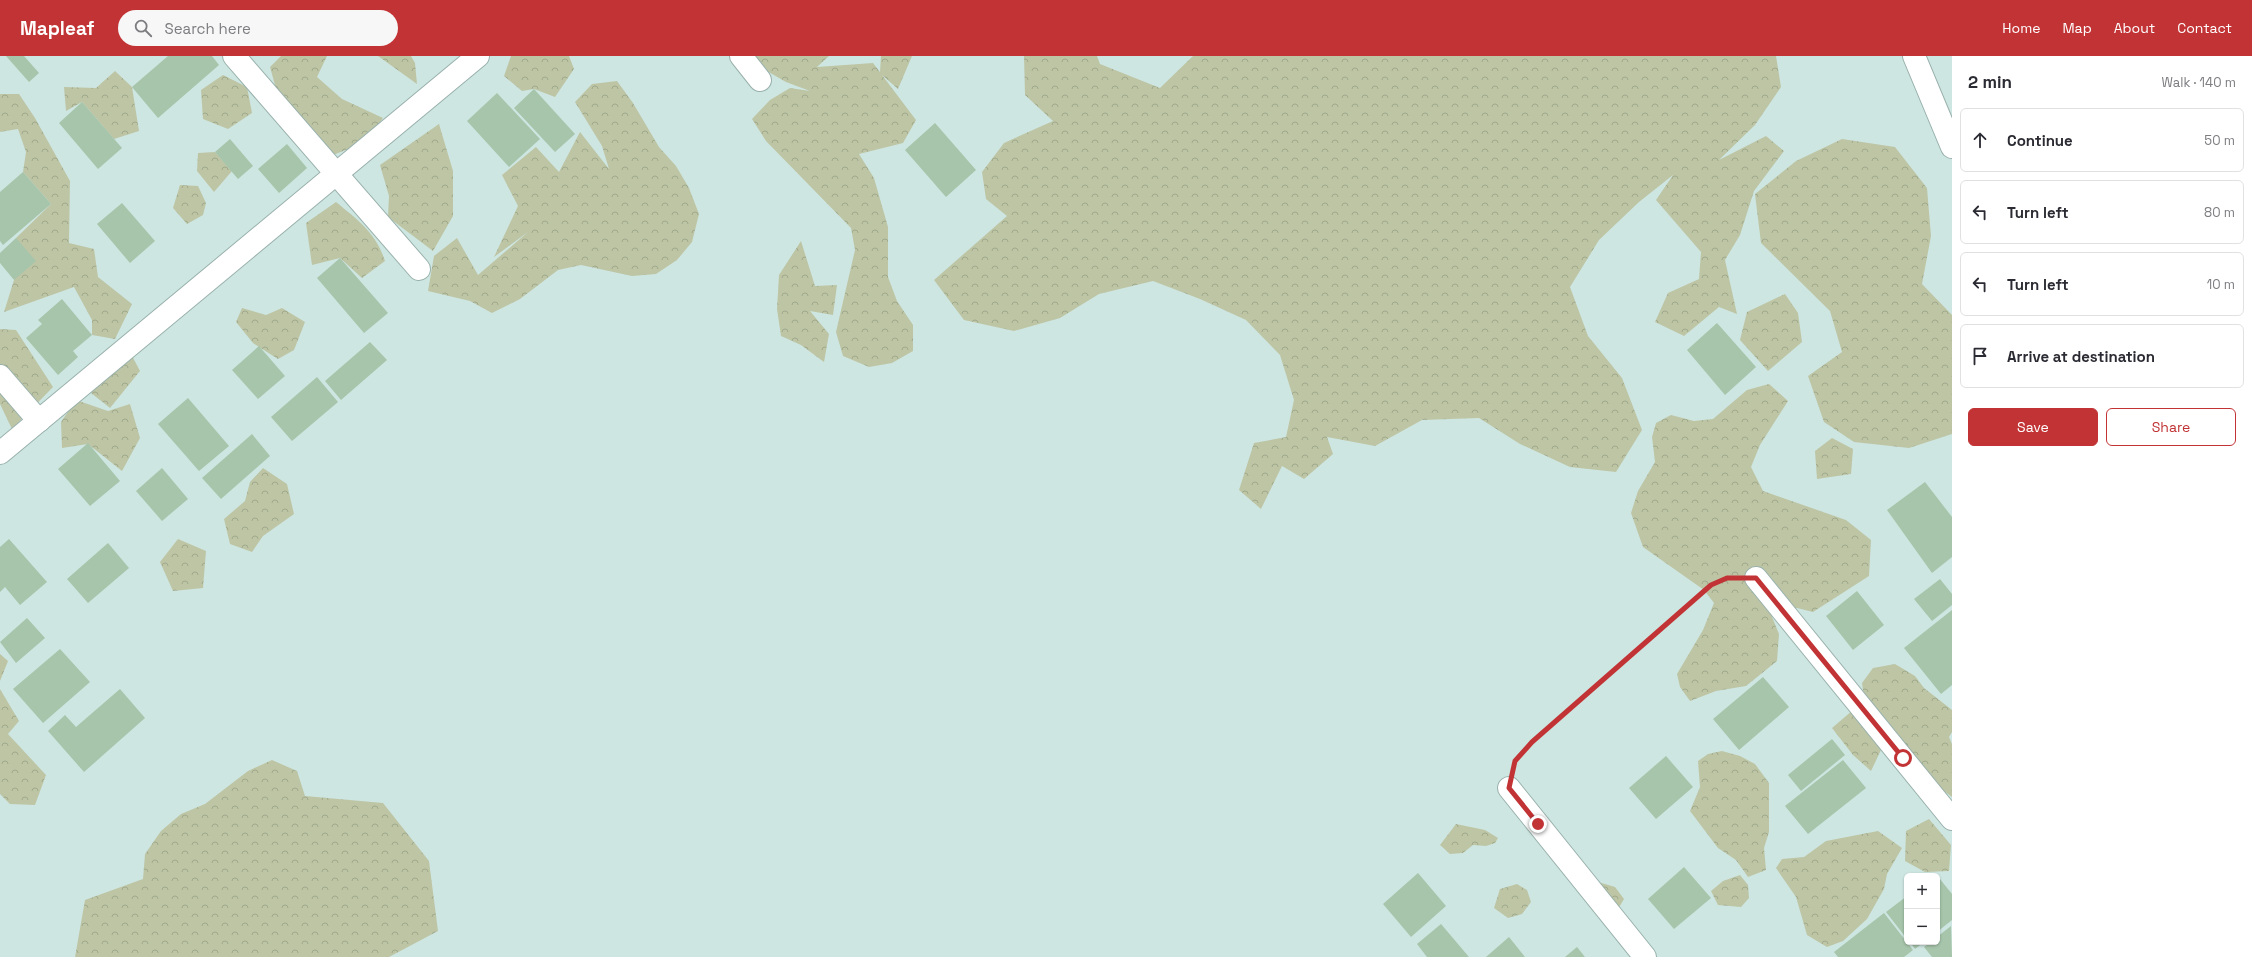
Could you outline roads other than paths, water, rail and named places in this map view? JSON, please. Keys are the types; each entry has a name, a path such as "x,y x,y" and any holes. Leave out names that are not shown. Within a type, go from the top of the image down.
{"street":[{"path":"234,56 419,269"},
{"path":"0,453 478,56"},
{"path":"741,56 760,80"},
{"path":"1914,56 1952,147"},
{"path":"0,376 39,421"},
{"path":"1756,578 1952,819"},
{"path":"1509,788 1645,957"}]}
